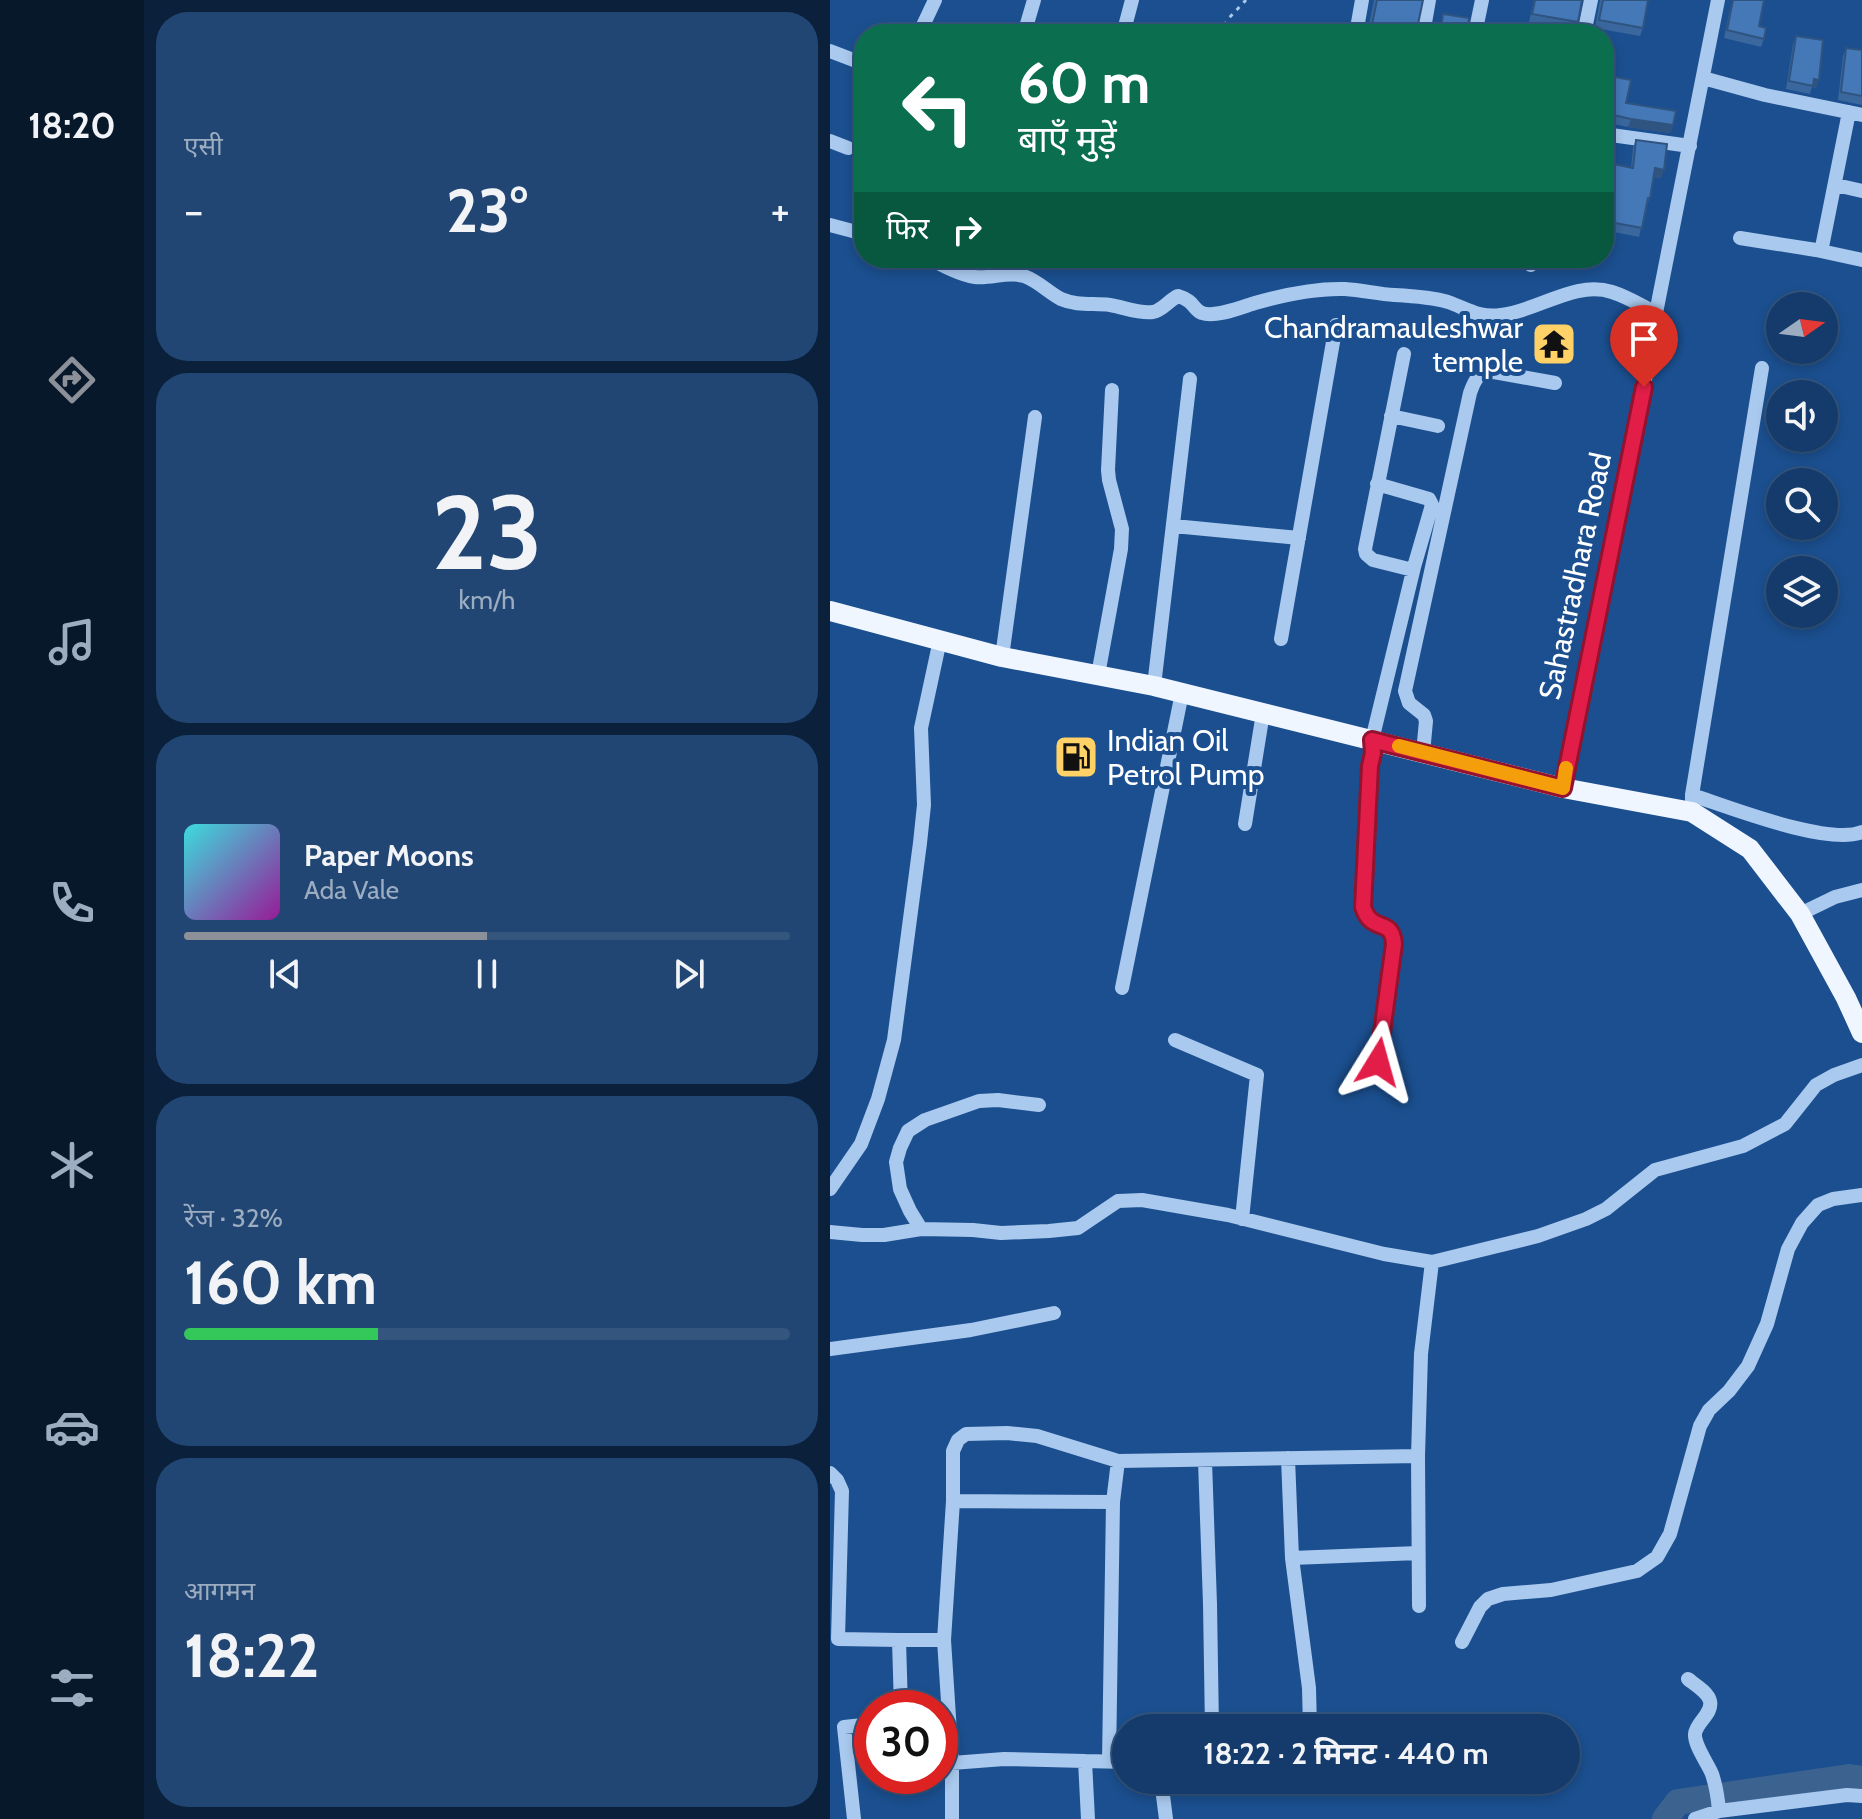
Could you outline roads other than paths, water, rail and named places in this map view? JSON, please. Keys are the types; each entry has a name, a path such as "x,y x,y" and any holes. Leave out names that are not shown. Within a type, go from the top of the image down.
{"main road":[{"path":"830,611 1002,657 1154,686 1563,788 1692,803 1750,849 1800,914 1862,1033"}],"street":[{"path":"924,24 935,0"},
{"path":"1027,24 1034,0"},
{"path":"1126,24 1132,0"},
{"path":"1358,24 1362,0"},
{"path":"1425,24 1429,0"},
{"path":"1477,24 1482,0"},
{"path":"1586,24 1591,0"},
{"name":"Sahastradhara Road","path":"1563,788 1640,411 1656,313 1718,0"},
{"path":"830,51 854,60"},
{"path":"1703,78 1765,95 1856,113 1822,246 1816,250"},
{"path":"1614,135 1690,146"},
{"path":"830,141 848,148"},
{"path":"1836,185 1862,191"},
{"path":"830,225 854,231"},
{"path":"1740,238 1862,260"},
{"path":"953,268 974,277 1013,274 1026,277 1071,303 1105,304 1154,312 1178,296 1192,302 1198,312 1204,314 1311,291 1343,289 1416,296 1483,315 1501,315 1587,288 1611,291 1656,313"},
{"path":"1281,639 1336,325"},
{"path":"1404,354 1365,543 1366,554 1373,560 1413,570"},
{"path":"1762,368 1692,803 1843,836 1862,832"},
{"path":"1423,753 1426,721 1424,715 1409,703 1405,691 1470,393 1480,374 1485,372 1555,383"},
{"path":"1154,686 1190,379"},
{"path":"1098,675 1122,539 1107,456 1112,390"},
{"path":"1391,416 1438,426"},
{"path":"1002,657 1035,417"},
{"path":"1377,484 1430,500 1431,507 1372,740 1363,907 1371,922 1392,931 1394,944 1378,1062"},
{"path":"1174,526 1299,538"},
{"path":"830,1189 861,1144 878,1099 894,1040 923,818 921,728 940,640"},
{"path":"1122,988 1182,693"},
{"path":"1245,824 1263,713"},
{"path":"1800,914 1835,897 1862,890"},
{"path":"1175,1040 1257,1075 1242,1219"},
{"path":"830,1232 884,1235 921,1229 1027,1233 1078,1228 1118,1201 1142,1200 1432,1262 1538,1236 1586,1219 1606,1209 1655,1170 1743,1146 1785,1124 1816,1085 1862,1065"},
{"path":"921,1229 900,1189 896,1162 908,1131 925,1120 979,1101 1039,1105"},
{"path":"1462,1642 1480,1607 1488,1599 1503,1594 1551,1590 1637,1571 1657,1557 1670,1534 1700,1426 1709,1410 1748,1366 1767,1324 1788,1249 1802,1223 1818,1205 1833,1199 1862,1195"},
{"path":"1419,1606 1421,1354 1432,1262"},
{"path":"830,1349 971,1330 1054,1313"},
{"path":"947,1690 944,1640 953,1451 958,1440 966,1434 1037,1436 1118,1461 1418,1456"},
{"path":"1288,1458 1292,1558 1310,1714"},
{"path":"958,1763 1004,1759 1109,1762 1113,1502 1118,1461"},
{"path":"1205,1461 1212,1714"},
{"path":"830,1473 842,1491 834,1639 944,1640"},
{"path":"953,1501 1113,1502"},
{"path":"1292,1558 1418,1553"},
{"path":"899,1640 900,1690"},
{"path":"1688,1679 1709,1697 1707,1713 1695,1734 1712,1775 1719,1805"},
{"path":"837,1727 854,1819"},
{"path":"1085,1761 1088,1819"},
{"path":"952,1794 952,1819"},
{"path":"1163,1794 1166,1819"},
{"path":"1695,1819 1719,1805 1862,1796"}],"waterway":[{"path":"1665,1819 1678,1802 1849,1777 1862,1779"}],"place":[{"name":"Chandramauleshwar temple","path":"1554,344"},
{"name":"Indian Oil Petrol Pump","path":"1076,757"}]}
